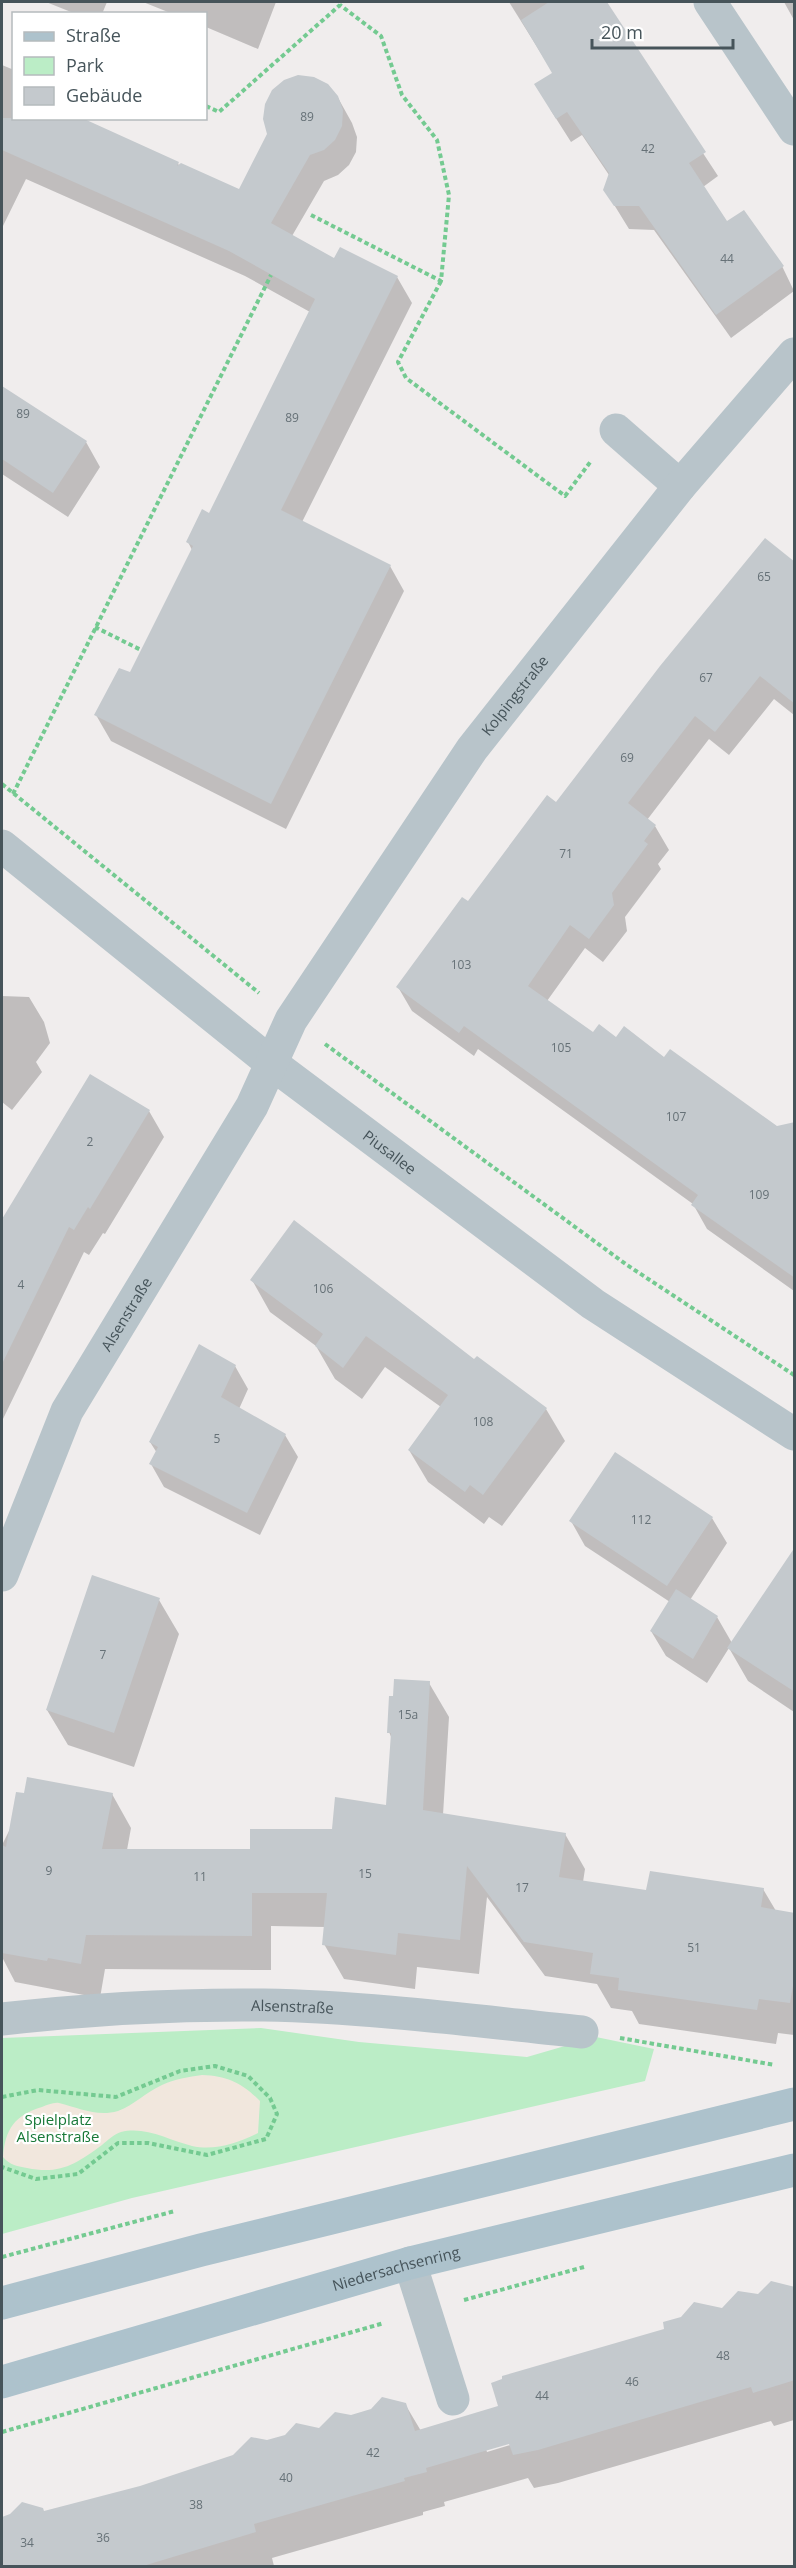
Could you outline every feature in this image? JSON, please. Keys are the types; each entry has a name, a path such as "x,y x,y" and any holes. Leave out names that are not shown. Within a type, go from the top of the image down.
{"main road":[{"path":"2,2303 201,2250 795,2104"},
{"name":"Niedersachsenring","path":"2,2382 410,2263 795,2170"}],"street":[{"path":"710,2 795,129"},
{"name":"Kolpingstraße","path":"271,1063 291,1020 472,749 680,486 795,354"},
{"path":"616,429 680,486"},
{"name":"Piusallee","path":"2,846 271,1063 594,1304 795,1434"},
{"name":"Alsenstraße","path":"2,1575 67,1411 252,1106 271,1063"},
{"name":"Alsenstraße","path":"2,2019 93,2008 265,2005 404,2014 582,2032"},
{"path":"410,2263 453,2399"}],"path":[{"path":"207,106 219,112 340,3 381,36 402,95 437,140 449,195 441,281 398,362 406,378 426,396 564,496 616,429"},
{"path":"311,215 441,281"},
{"path":"13,794 272,275"},
{"path":"95,627 141,650"},
{"path":"2,784 291,1020 627,1265 795,1375"},
{"path":"582,2032 785,2067"},
{"path":"2,2097 38,2090 116,2097 180,2071 215,2066 248,2076 270,2098 277,2114 266,2139 207,2155 148,2143 118,2143 78,2174 36,2179 2,2167"}],"green space":[{"name":"Spielplatz Alsenstraße","path":"261,2028 359,2042 527,2057 596,2037 654,2049 645,2081 132,2198 2,2234 2,2038"}],"sand":[{"path":"202,2075 220,2077 234,2082 247,2089 260,2101 258,2133 218,2147 201,2147 148,2132 121,2132 76,2162 49,2170 16,2166 3,2157 6,2138 13,2124 33,2110 57,2103 88,2111 110,2113 118,2111 167,2083"}],"building":[{"path":"549,2 607,2 706,152 689,163 727,221 744,210 784,266 716,315 639,206 614,206 603,190 609,173 567,112 556,119 534,84 552,73 521,20"},
{"path":"298,75 314,77 328,84 338,96 343,110 342,126 335,140 324,150 310,155 271,223 334,258 340,247 398,276 281,510 391,565 271,804 94,715 119,668 130,672 193,546 186,542 202,509 209,513 315,299 229,251 2,150 2,118 86,120 179,162 177,166 181,163 239,189 267,134 263,119 265,104 272,90 284,80"},
{"path":"2,386 87,441 53,493 2,459"},
{"path":"765,538 795,562 795,704 760,676 715,732 695,716 628,803 656,825 644,841 648,844 612,893 614,905 589,939 570,925 528,986 593,1032 599,1024 616,1037 624,1026 664,1057 670,1049 777,1126 795,1122 795,1278 691,1205 698,1195 464,1026 459,1033 396,987 462,897 468,901 547,795 556,802 660,666"},
{"path":"90,1074 150,1110 90,1209 88,1207 74,1230 69,1227 2,1364 2,1219"},
{"path":"294,1220 474,1359 477,1356 547,1408 483,1495 470,1485 465,1492 408,1450 448,1395 366,1336 343,1368 315,1346 323,1334 250,1280"},
{"path":"199,1344 236,1365 221,1397 286,1434 247,1513 149,1464 158,1447 149,1442"},
{"path":"615,1452 713,1517 667,1586 569,1521"},
{"path":"795,1547 795,1692 727,1648"},
{"path":"92,1575 160,1598 114,1733 46,1710"},
{"path":"676,1589 718,1616 693,1659 650,1631"},
{"path":"394,1679 430,1681 423,1810 566,1833 559,1877 646,1890 650,1871 764,1888 761,1907 795,1913 795,1974 790,2003 759,1999 757,2010 618,1990 619,1978 590,1974 593,1953 524,1942 467,1866 460,1940 398,1933 396,1955 322,1945 327,1893 252,1893 252,1936 86,1935 81,1964 2,1953 2,1845 6,1847 16,1792 24,1793 27,1777 113,1793 102,1849 250,1849 250,1829 332,1829 335,1797 386,1805 391,1733 387,1733 389,1696 393,1696"},
{"path":"771,2281 795,2287 795,2380 753,2393 751,2387 538,2450 513,2455 509,2444 426,2468 427,2472 404,2478 405,2481 254,2524 256,2532 143,2566 2,2566 2,2517 10,2514 22,2502 43,2508 44,2511 140,2486 233,2455 251,2437 267,2440 285,2435 296,2423 319,2428 335,2412 351,2415 371,2409 382,2397 406,2403 415,2431 498,2406 491,2383 502,2379 502,2376 664,2329 663,2322 681,2317 694,2302 722,2308 738,2291 758,2294"}]}
